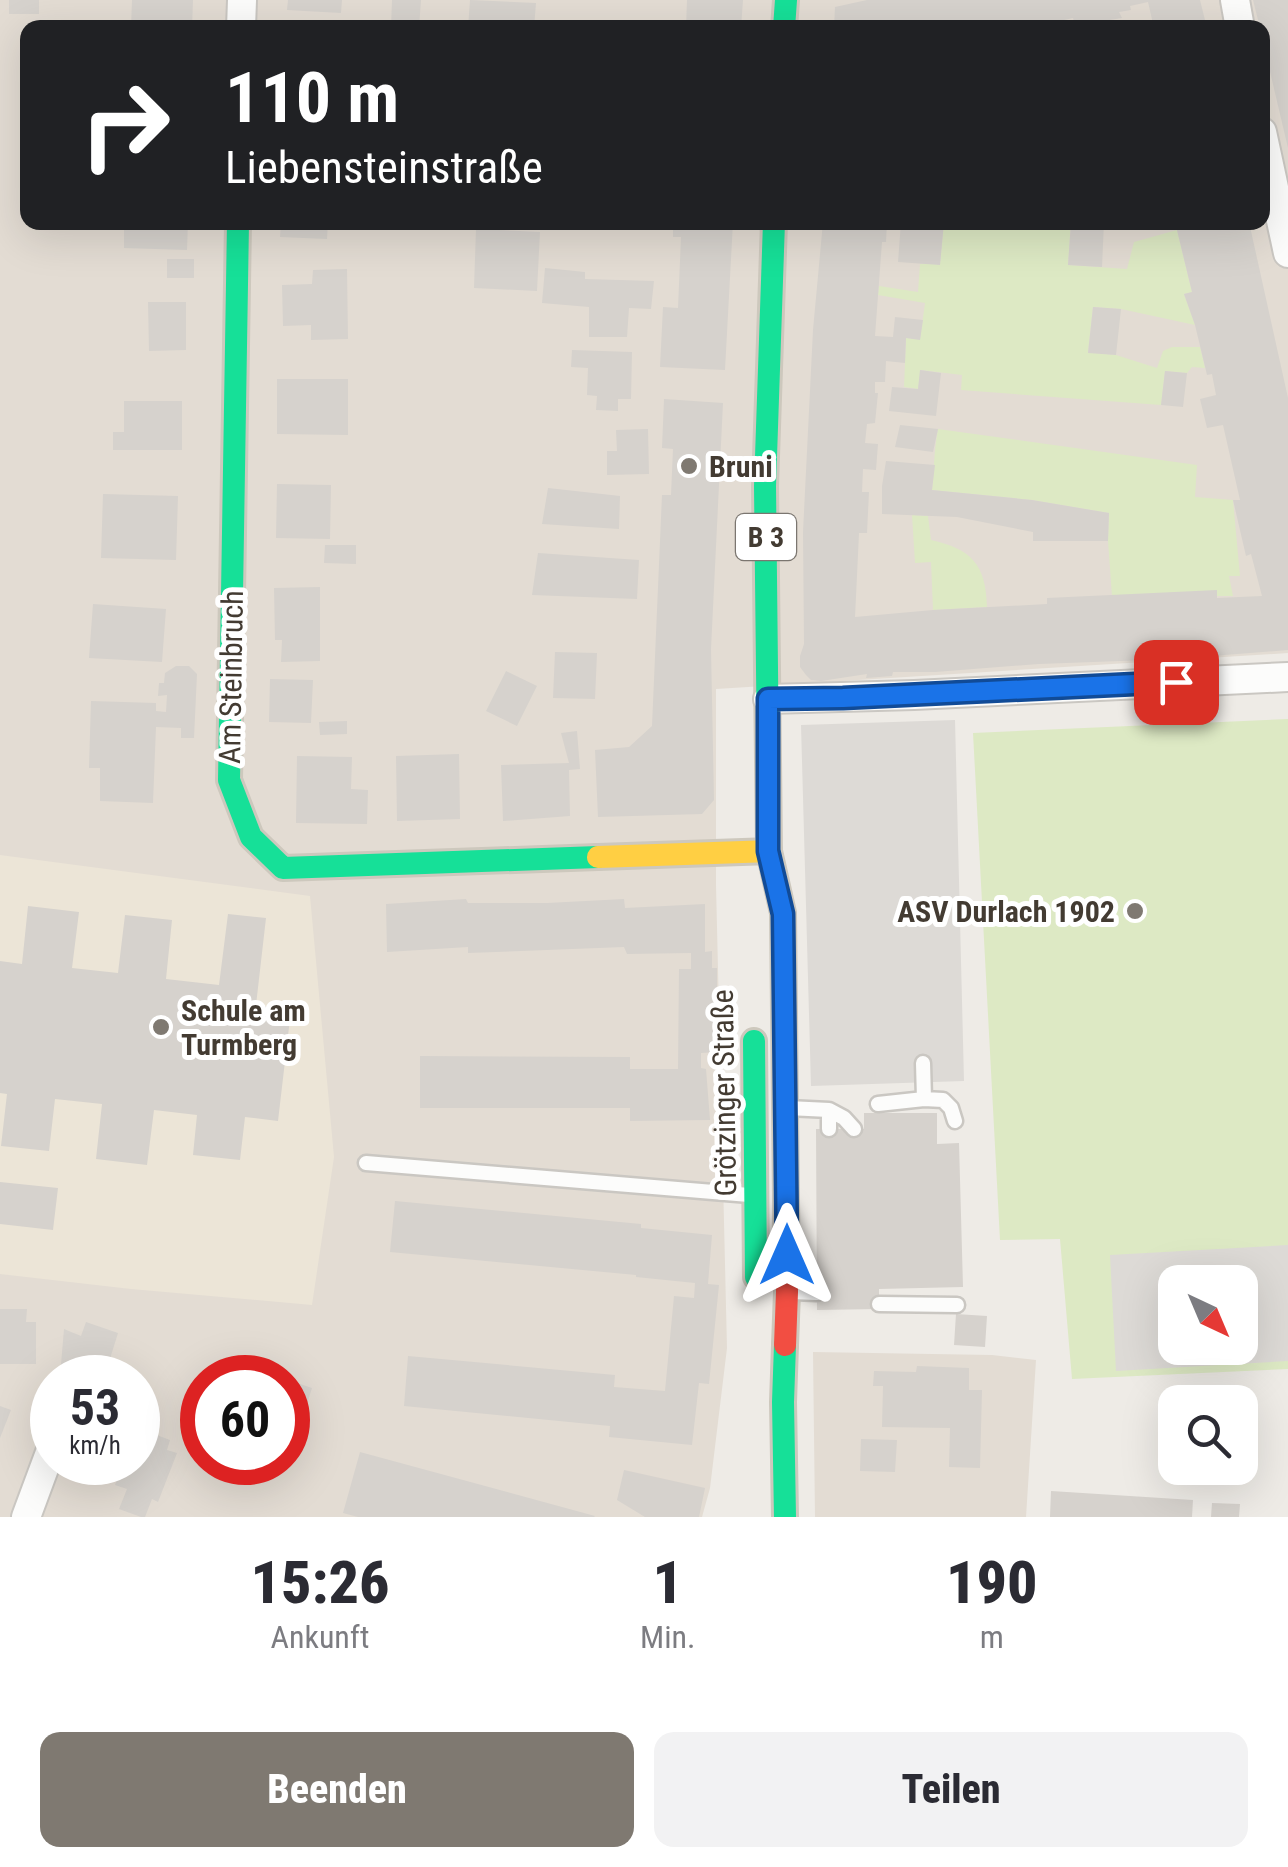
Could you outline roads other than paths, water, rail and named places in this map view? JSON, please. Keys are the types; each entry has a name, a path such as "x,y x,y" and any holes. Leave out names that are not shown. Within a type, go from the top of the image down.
{"main road":[{"name":"Am Steinbruch","path":"238,230 229,780 251,837 283,868 768,851"},
{"name":"Grötzinger Straße","path":"772,1293 786,1108 783,914 768,851 765,486 774,230"},
{"name":"Grötzinger Straße","path":"756,899 768,851"},
{"name":"Grötzinger Straße","path":"754,1010 755,1195 772,1293 784,1402 785,1517"}],"street":[{"path":"1270,169 1288,253"},
{"path":"768,699 914,696 1288,677"},
{"path":"26,1517 38,1485"}],"lane":[{"path":"923,1063 924,1099"},
{"path":"878,1104 936,1098 948,1103 955,1121"},
{"path":"754,1109 829,1110 854,1129"},
{"path":"829,1110 830,1129"},
{"path":"366,1163 755,1195"},
{"path":"772,1293 817,1294"},
{"path":"879,1304 957,1306"}],"place":[{"name":"Bruni","path":"689,466"},
{"name":"ASV Durlach 1902","path":"1135,911"},
{"name":"Schule am Turmberg","path":"161,1027"}]}
